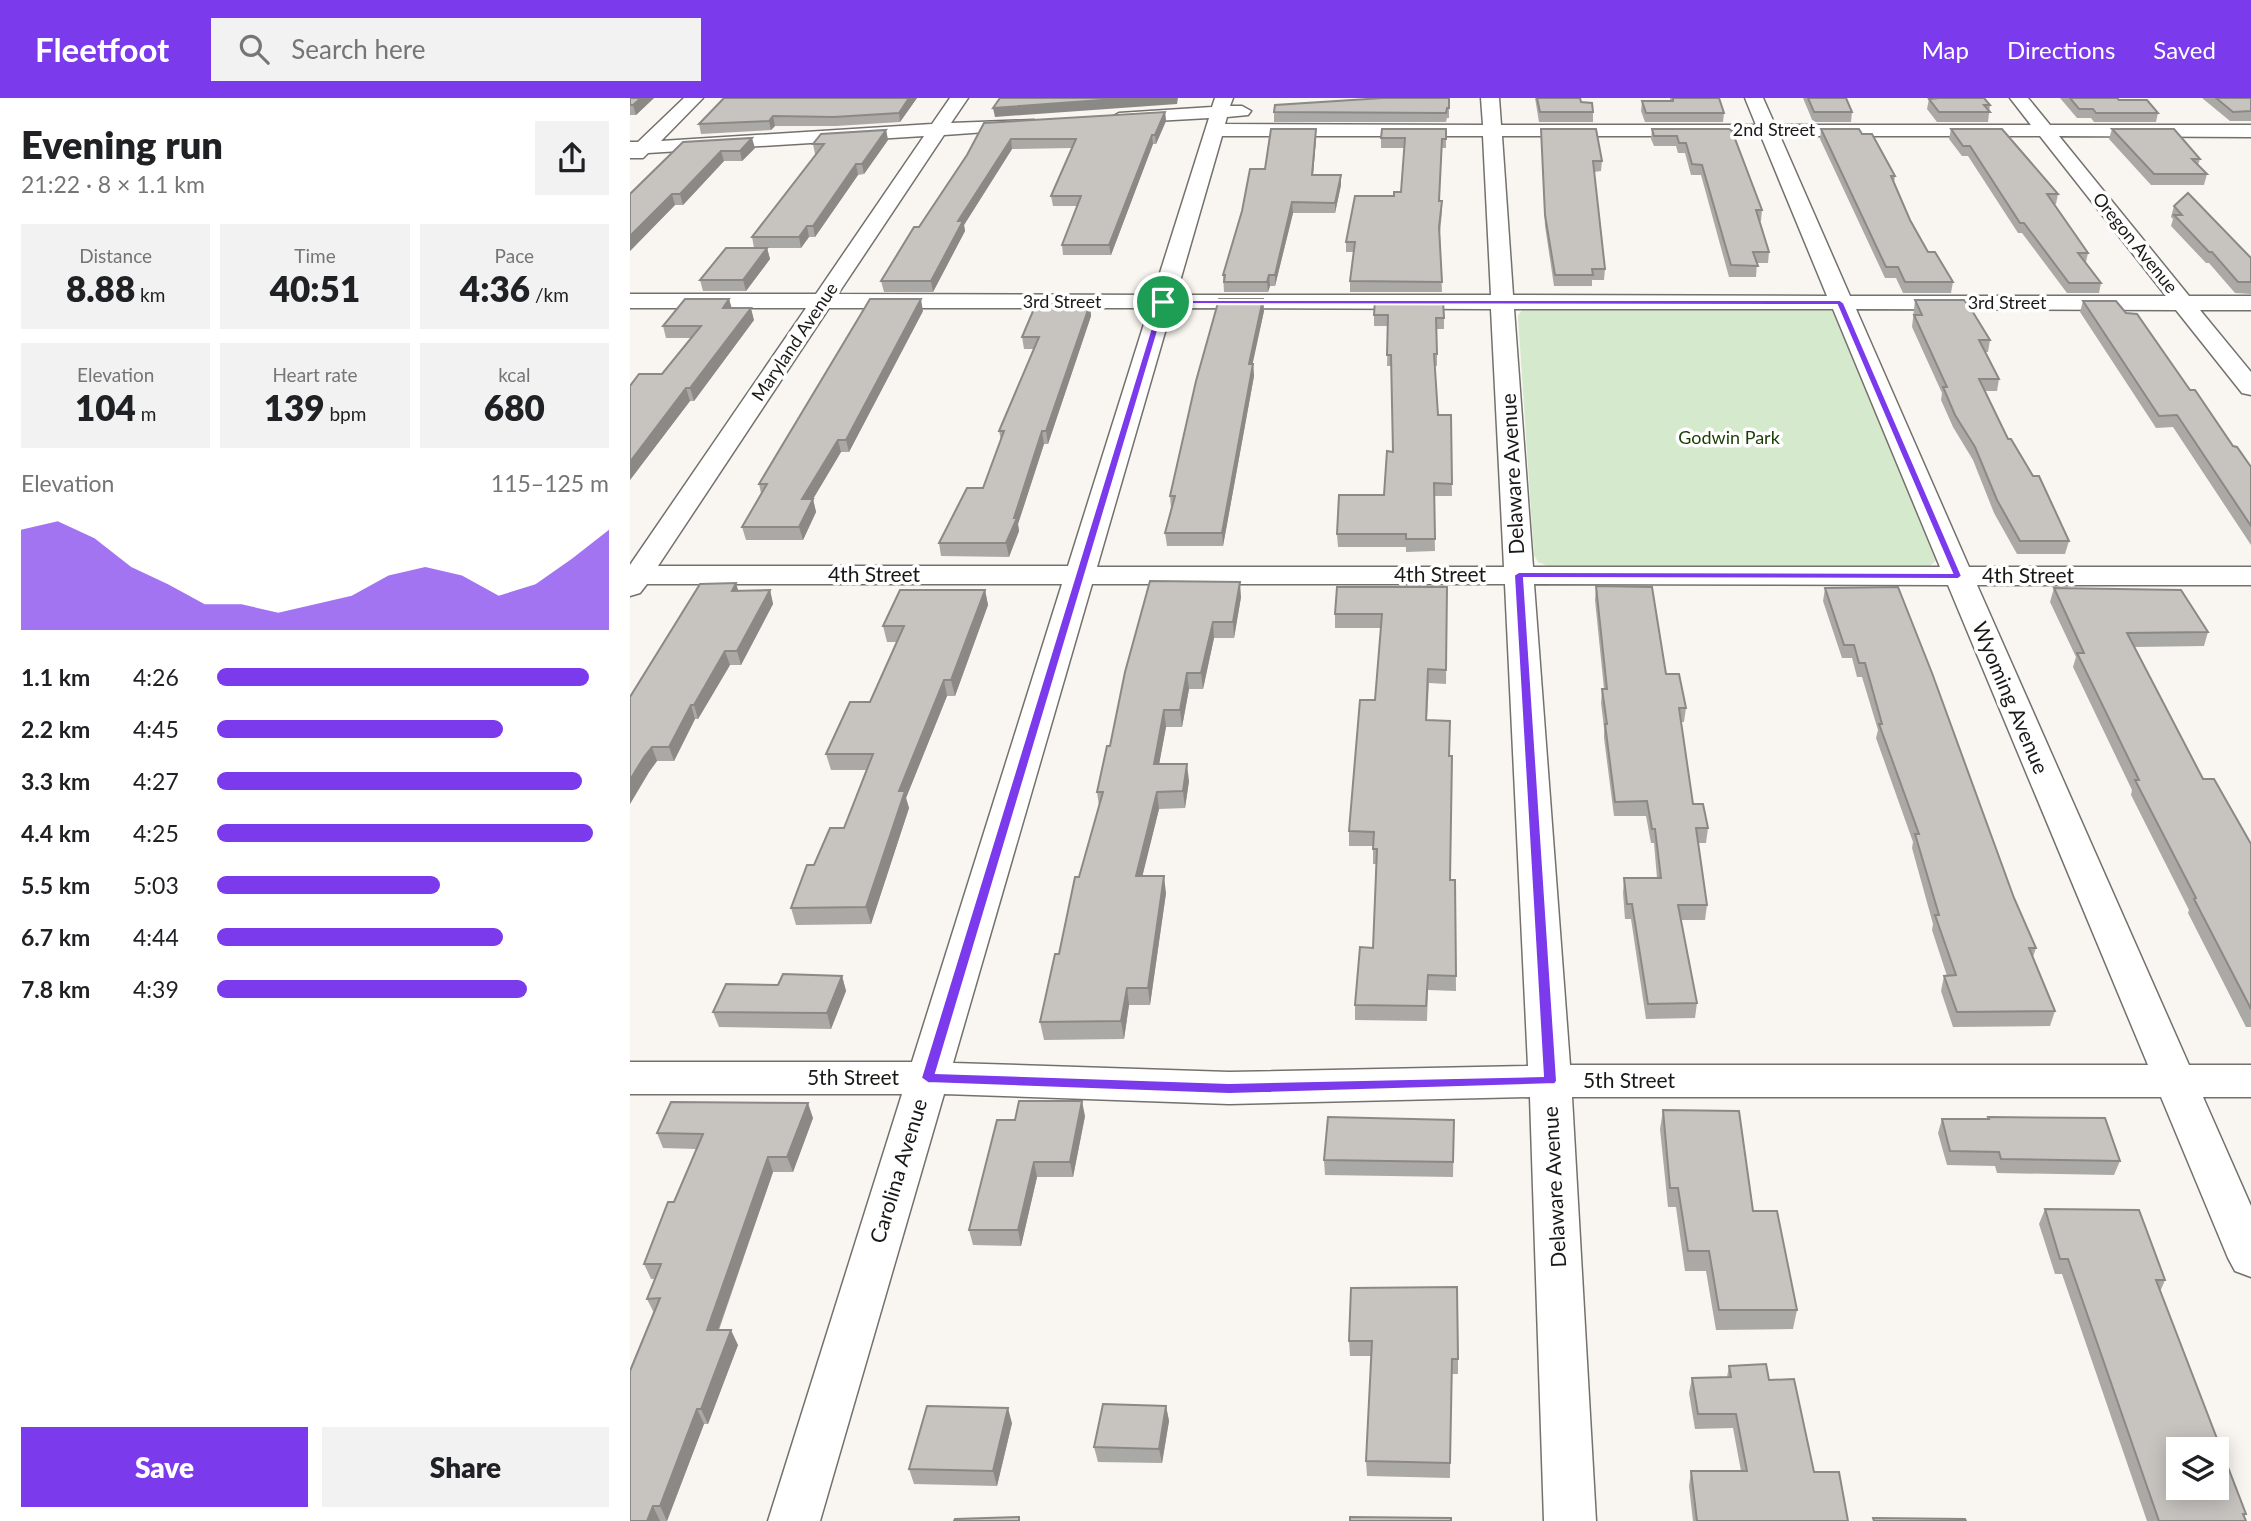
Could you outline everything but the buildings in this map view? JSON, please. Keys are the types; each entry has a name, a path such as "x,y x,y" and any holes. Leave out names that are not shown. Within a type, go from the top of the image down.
{"street":[{"path":"634,152 694,98"},
{"name":"Maryland Avenue","path":"633,579 959,98"},
{"name":"Wyoming Avenue","path":"1754,98 2251,1258"},
{"name":"Oregon Avenue","path":"2019,98 2251,388"},
{"path":"1097,120 1264,109"},
{"name":"2nd Street","path":"1219,113 1491,114 1768,130 2251,131"},
{"name":"Carolina Avenue","path":"794,1521 1219,113"},
{"name":"Delaware Avenue","path":"1491,114 1550,1081 1570,1521"},
{"path":"634,152 1042,123"},
{"name":"3rd Street","path":"630,301 2251,303"},
{"name":"4th Street","path":"633,579 1079,574 2251,576"},
{"name":"5th Street","path":"630,1078 928,1078 1229,1088 1550,1081 2251,1081"}],"green space":[{"name":"Godwin Park","path":"1534,307 1834,310 1939,558 1926,569 1555,569 1538,562 1534,555 1518,316 1522,310"}],"route":[{"path":"1163,302 1840,303 1958,576 1519,575 1550,1081 1229,1088 928,1078 1163,302"}]}
